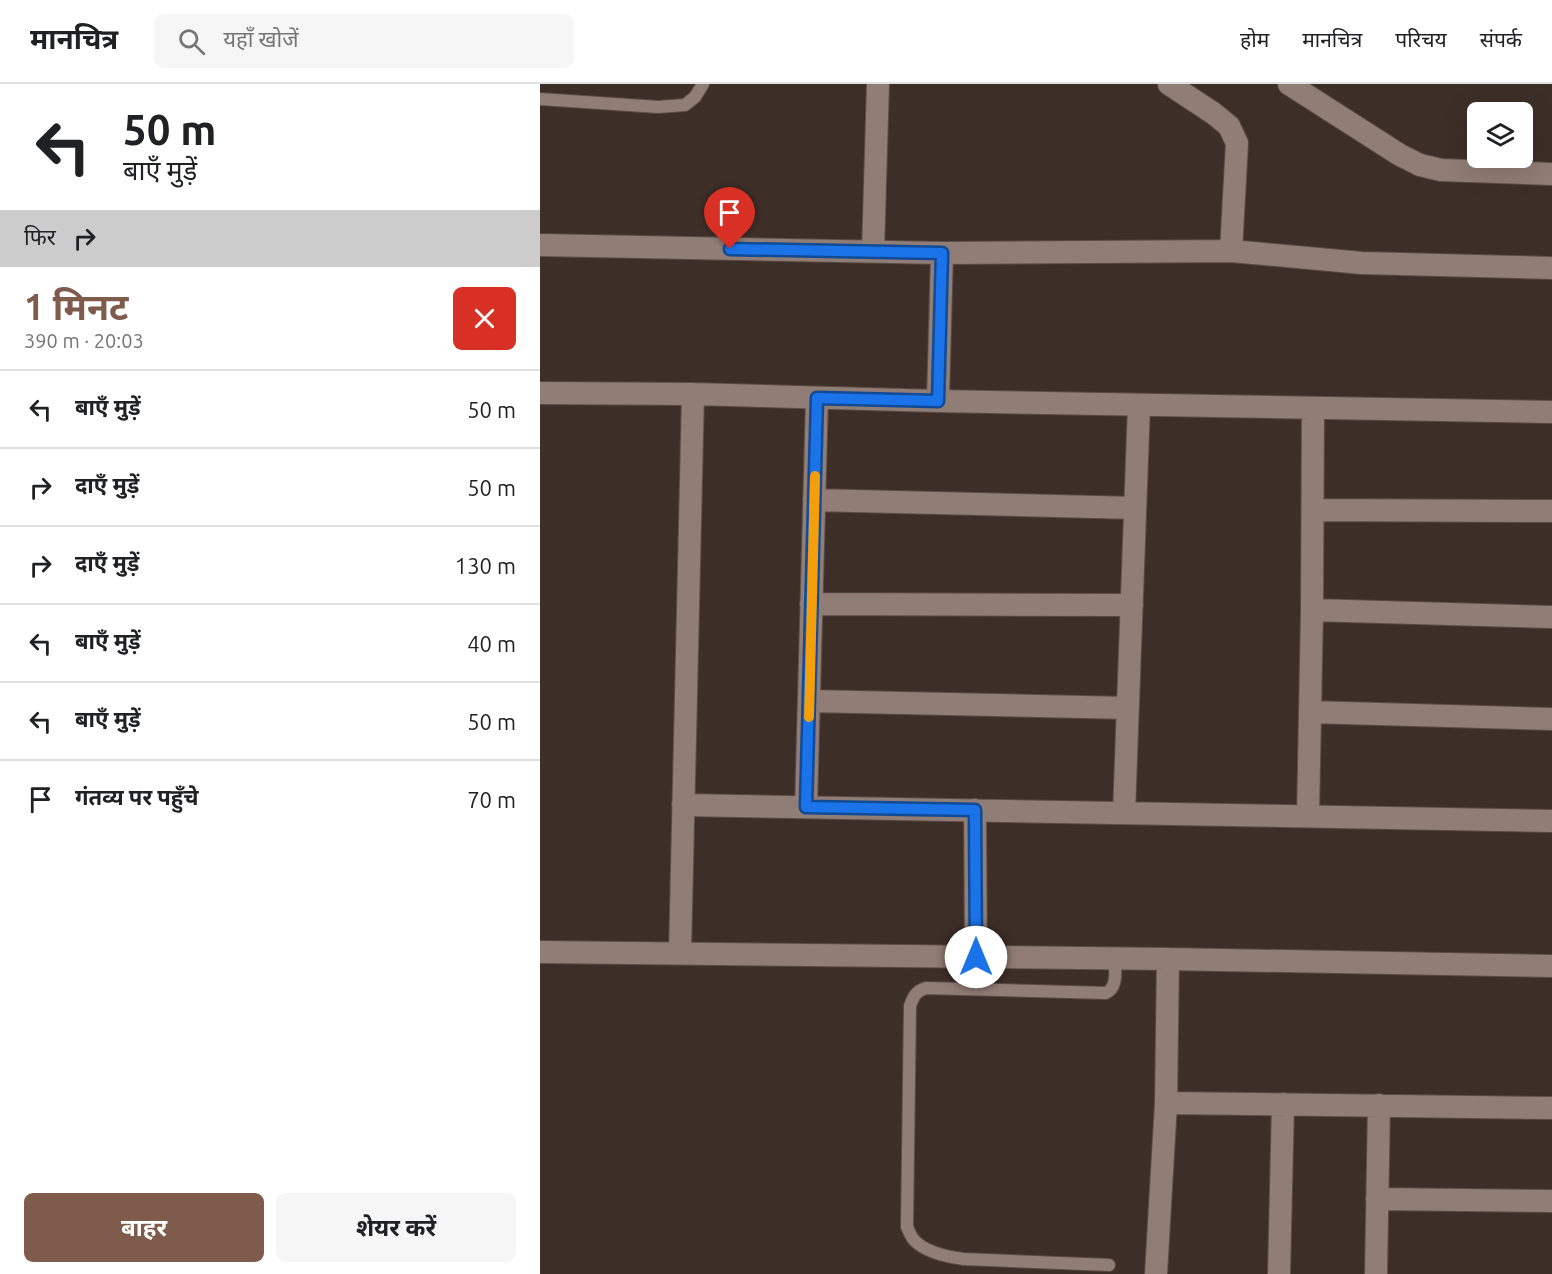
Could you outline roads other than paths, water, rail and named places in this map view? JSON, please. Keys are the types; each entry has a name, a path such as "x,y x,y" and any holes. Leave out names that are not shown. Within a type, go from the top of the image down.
{"street":[{"path":"873,251 878,84"},
{"path":"1169,84 1229,126 1237,143 1231,251"},
{"path":"1289,84 1400,155 1420,165 1440,170 1552,174"},
{"path":"540,245 942,253 1231,251 1362,263 1552,268"},
{"path":"938,401 942,253"},
{"path":"540,393 693,394 938,401 1552,412"},
{"path":"680,953 693,394"},
{"path":"806,807 817,398"},
{"path":"1124,813 1139,405"},
{"path":"1308,816 1313,408"},
{"path":"814,500 1135,508"},
{"path":"1312,510 1552,512"},
{"path":"811,604 1132,605"},
{"path":"1312,610 1552,617"},
{"path":"809,701 1128,708"},
{"path":"1310,712 1552,718"},
{"path":"683,805 1552,822"},
{"path":"975,810 976,957"},
{"path":"540,952 1552,966"},
{"path":"1156,1274 1166,1103 1168,959"},
{"path":"1166,1103 1552,1108"},
{"path":"1279,1274 1283,1104"},
{"path":"1376,1274 1379,1106"},
{"path":"1377,1199 1552,1202"}],"lane":[{"path":"540,99 658,107 685,105 695,97 703,84"},
{"path":"1109,1265 964,1259 945,1256 913,1240 907,1227 910,1006 919,990 926,988 1106,993 1114,984 1115,959"}]}
